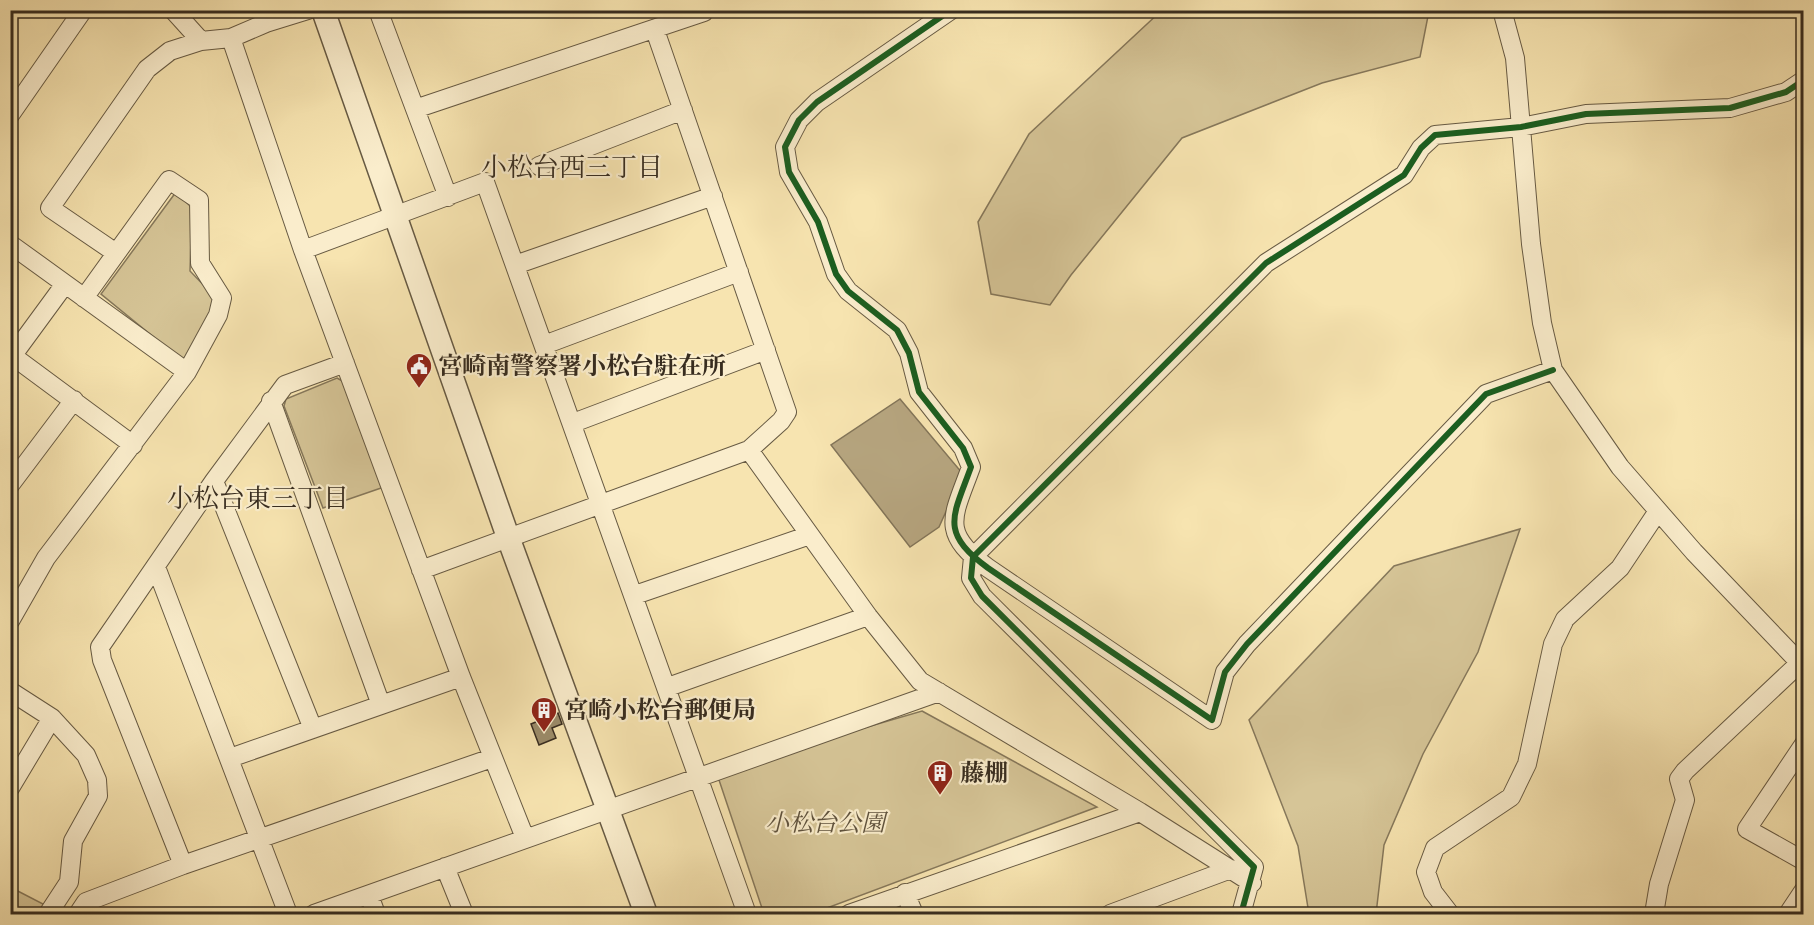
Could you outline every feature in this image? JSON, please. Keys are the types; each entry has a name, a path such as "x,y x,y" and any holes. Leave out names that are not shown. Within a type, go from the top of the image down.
{"street":[{"path":"10,115 83,10"},
{"path":"172,10 201,41"},
{"path":"116,253 50,208 147,69 170,51 201,41 231,38 263,17 308,10"},
{"path":"323,10 508,537 646,915"},
{"path":"378,10 448,197"},
{"path":"951,10 817,102 799,120 785,147 789,172 818,222 836,274 848,291 897,330 909,353 919,392 963,448 971,467 953,518 956,537 974,557 1212,720 1225,672 1247,644 1486,394 1553,370"},
{"path":"1502,10 1515,58 1531,244 1542,323 1553,370 1620,467 1694,552 1802,661 1700,756 1679,779 1685,800 1659,884 1654,915"},
{"path":"415,108 704,12"},
{"path":"421,570 749,450 781,421 787,412 655,30"},
{"path":"231,38 303,250 461,676 525,838"},
{"path":"1241,915 1252,883 1254,867 982,596 971,578 974,557 1266,263 1404,175 1421,148 1435,135 1521,127 1586,114 1730,108 1786,92 1803,80"},
{"path":"539,166 683,110"},
{"path":"10,621 46,558 187,372 218,315 222,298 200,263 200,200 169,180 84,298"},
{"path":"303,250 485,182 668,687 747,915"},
{"path":"516,265 713,196"},
{"path":"10,244 187,372"},
{"path":"544,345 739,272"},
{"path":"65,284 11,356 133,445"},
{"path":"573,423 766,350"},
{"path":"183,865 102,660 100,647 271,400 285,385 345,363"},
{"path":"10,485 74,400"},
{"path":"271,400 381,705"},
{"path":"749,450 868,616 920,681 1140,812 1252,883"},
{"path":"214,481 313,729"},
{"path":"1450,915 1433,892 1426,872 1435,848 1511,797 1527,764 1553,644 1565,619 1620,568 1658,511"},
{"path":"635,595 810,535"},
{"path":"156,567 288,915"},
{"path":"668,687 868,616"},
{"path":"230,758 461,676"},
{"path":"10,691 52,718 86,755 97,780 98,796 73,841 69,882 48,915"},
{"path":"314,915 608,808 939,692"},
{"path":"10,788 52,718"},
{"path":"1803,744 1747,829 1803,861"},
{"path":"78,915 86,902 183,865 492,758"},
{"path":"849,915 905,893 1140,812"},
{"path":"445,867 464,915"},
{"path":"1110,915 1231,869"},
{"path":"1788,915 1803,890"},
{"path":"905,893 914,915"},
{"path":"369,895 376,915"}],"green space":[{"path":"1161,11 1429,11 1420,57 1322,83 1182,138 1071,275 1050,305 991,294 978,222 1029,134"},
{"path":"176,192 192,208 190,271 214,296 213,310 183,361 101,294"},
{"path":"337,378 346,383 384,487 323,508 284,406 286,399"},
{"path":"1520,529 1478,652 1423,754 1384,845 1376,914 1309,914 1298,846 1249,720 1394,566"},
{"name":"小松台公園","path":"922,711 1097,807 811,914 764,914 716,771"},
{"path":"10,887 45,905 40,914 11,914"}],"shaded area":[{"path":"900,399 963,474 939,527 910,547 831,445"}],"building":[{"name":"宮崎小松台郵便局","path":"558,713 562,724 552,728 556,738 539,745 531,724"}],"cycle path":[{"path":"951,10 817,102 799,120 785,147 789,172 818,222 836,274 848,291 897,330 909,353 919,392 963,448 971,467 959,499 954,523 962,544 988,568 1212,720 1225,672 1247,644 1486,394 1553,370"},
{"path":"1241,914 1254,867 982,596 971,578 973,557 1266,263 1404,175 1421,148 1435,135 1521,127 1586,114 1730,108 1786,92 1804,80"}],"place":[{"name":"宮崎南警察署小松台駐在所","path":"419,389"},
{"name":"宮崎小松台郵便局","path":"544,733"},
{"name":"藤棚","path":"940,796"}],"district":[{"name":"小松台西三丁目","path":"572,167"},
{"name":"小松台東三丁目","path":"258,498"}]}
